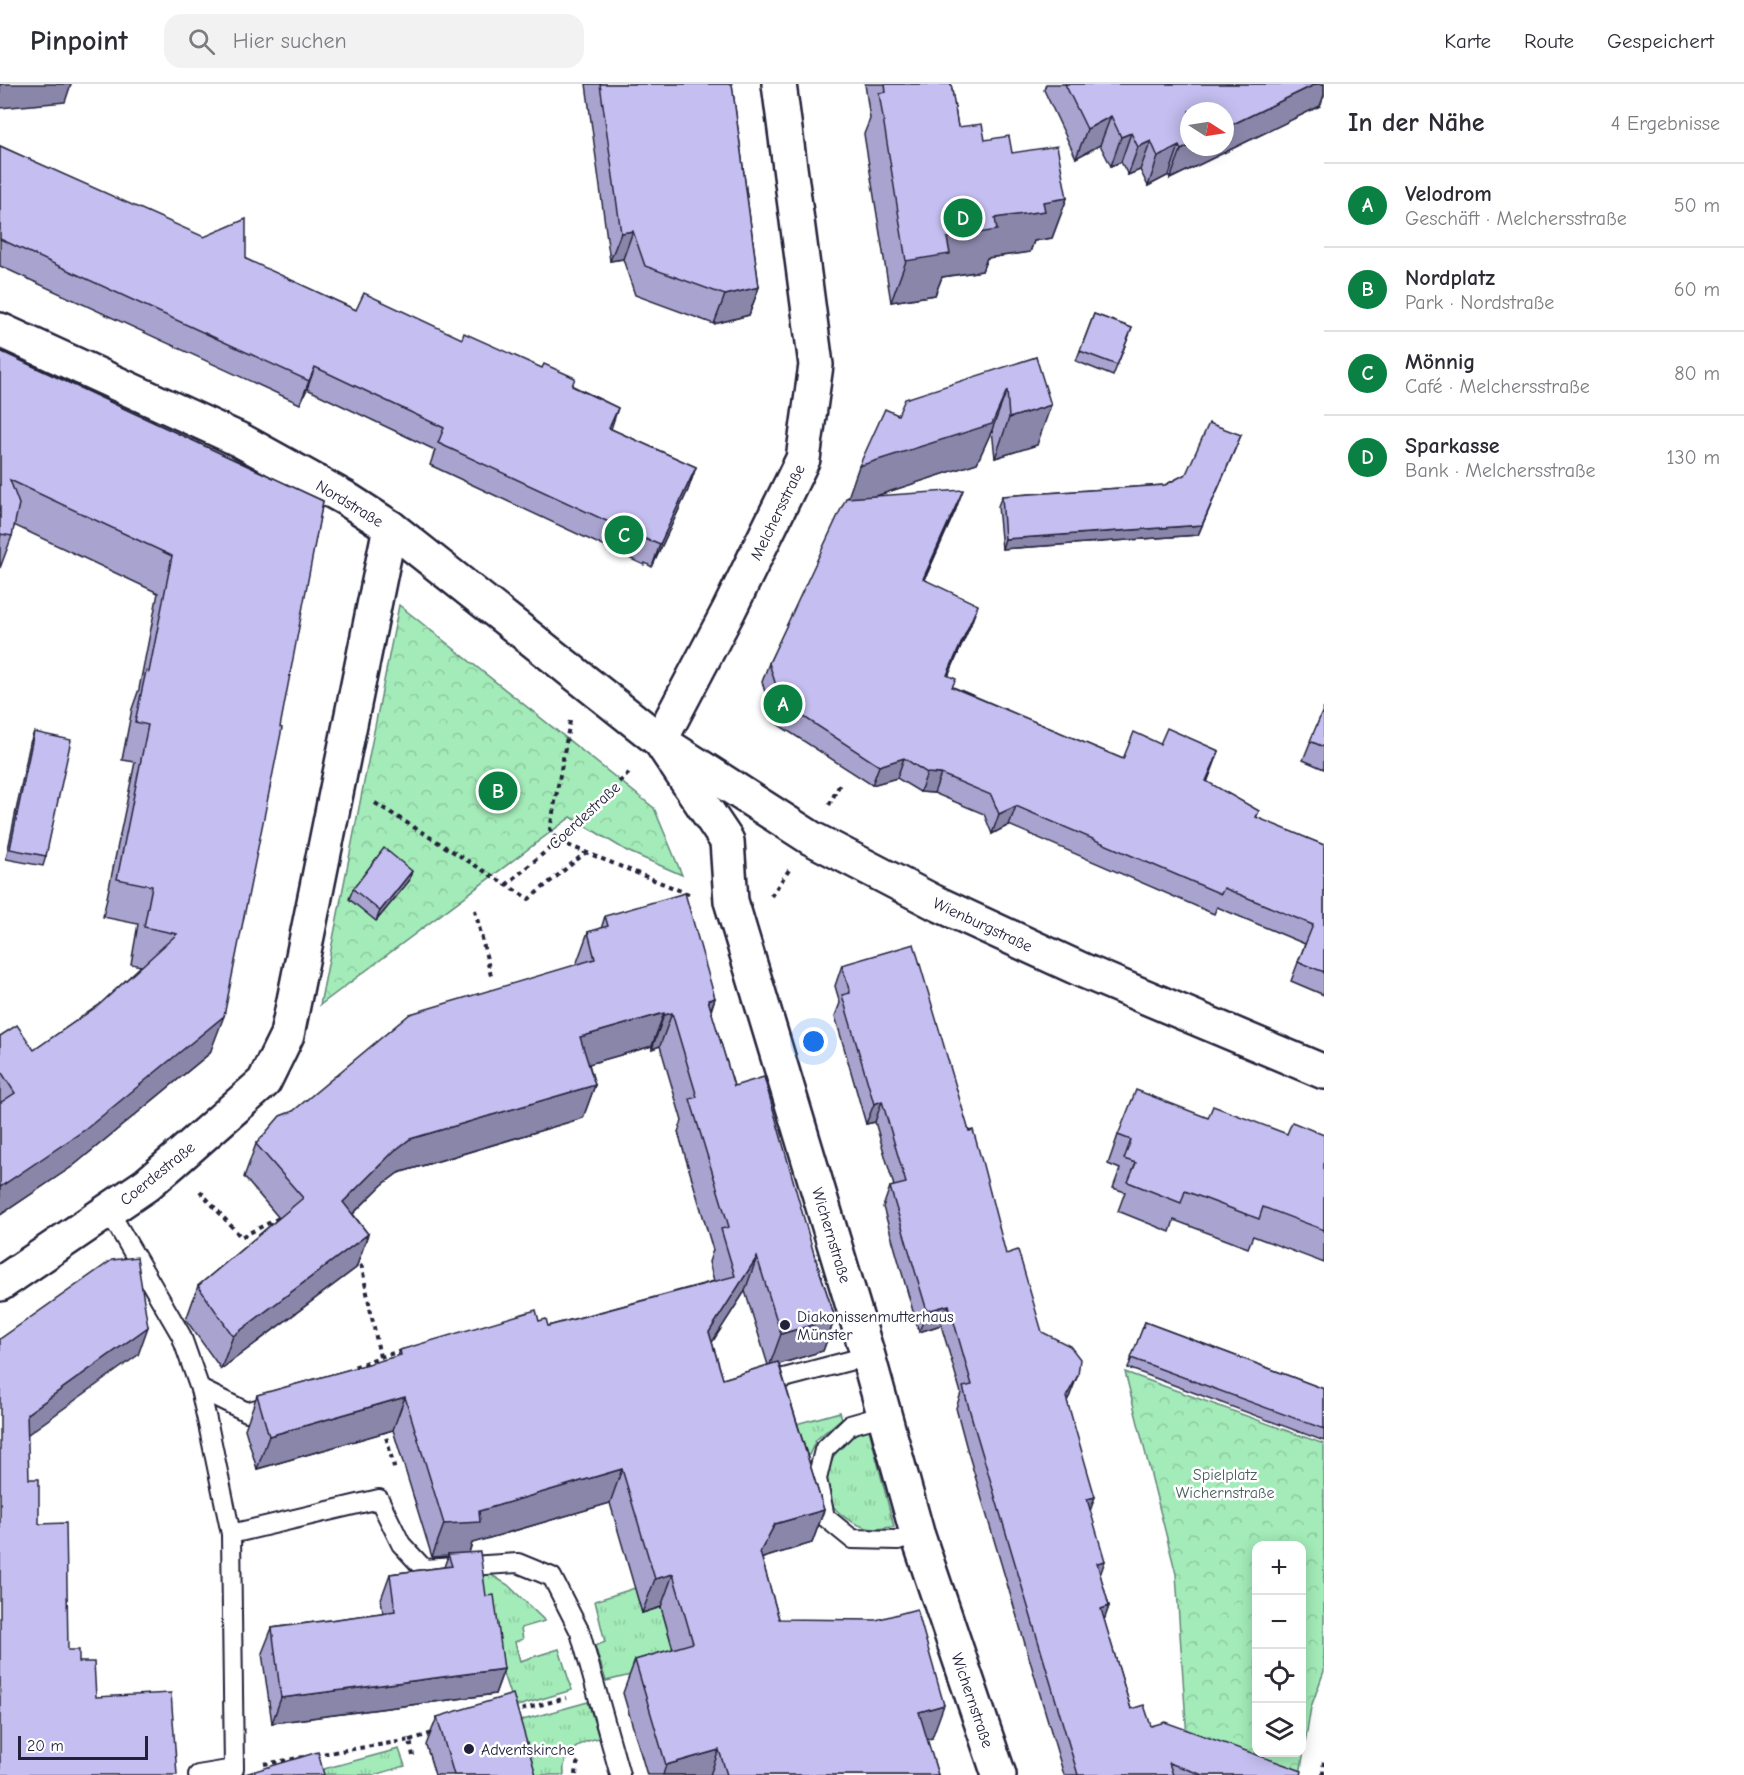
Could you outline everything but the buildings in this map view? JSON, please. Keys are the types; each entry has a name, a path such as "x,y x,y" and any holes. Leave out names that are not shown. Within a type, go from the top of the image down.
{"street":[{"name":"Melchersstraße","path":"660,741 729,610 803,459 816,365 779,84"},
{"name":"Nordstraße","path":"0,330 240,440 345,498 390,527 660,741"},
{"name":"Coerdestraße","path":"0,1284 146,1185 264,1082 287,1035 390,527"},
{"name":"Wienburgstraße","path":"660,741 811,838 934,902 1084,971 1324,1072"},
{"name":"Wichernstraße","path":"660,741 727,841 731,901 868,1356 917,1533 999,1775"}],"lane":[{"path":"109,1211 181,1335 200,1389 231,1534 234,1769 198,1775"},
{"path":"744,1388 868,1356"},
{"path":"200,1389 247,1412 290,1400"},
{"path":"885,1415 850,1425 824,1450 817,1479 825,1517 852,1539 898,1540 917,1533"},
{"path":"231,1534 379,1499 401,1544 424,1569 518,1563 552,1576 580,1632 620,1775"}],"path":[{"path":"571,715 550,829 558,841 699,898"},
{"name":"Coerdestraße","path":"506,885 558,841 660,741"},
{"path":"339,780 529,899 585,853"},
{"path":"476,910 492,980"},
{"path":"173,1162 241,1237 279,1218"},
{"path":"351,1252 362,1268 380,1357"},
{"path":"354,1382 351,1368 403,1350"},
{"path":"382,1421 396,1476"},
{"path":"508,1714 596,1690"},
{"path":"234,1769 410,1740 442,1731"},
{"path":"410,1740 414,1756"},
{"path":"1323,1775 1324,1758"}],"green space":[{"path":"399,605 654,808 682,875 627,851 571,817 320,1005"},
{"name":"Spielplatz Wichernstraße","path":"1125,1372 1324,1444 1324,1671 1311,1707 1306,1738 1306,1541 1252,1541 1252,1757 1303,1757 1300,1775 1188,1753 1176,1574"},
{"path":"840,1412 842,1418 816,1440 809,1455 804,1456 796,1424"},
{"path":"869,1429 894,1527 875,1529 855,1523 842,1515 829,1499 828,1473 834,1455 851,1435"},
{"path":"490,1574 508,1585 545,1621 521,1628 523,1639 515,1642 520,1661 559,1649 572,1690 514,1707 471,1576"},
{"path":"635,1588 642,1613 661,1607 674,1653 659,1668 606,1681 595,1646 605,1642 595,1601"},
{"path":"588,1702 599,1738 585,1742 573,1750 566,1761 564,1775 536,1775 519,1721"},
{"path":"399,1749 405,1766 374,1775 305,1774"}],"place":[{"name":"Sparkasse","path":"963,218"},
{"name":"Mönnig","path":"624,535"},
{"name":"Velodrom","path":"783,704"},
{"name":"Nordplatz","path":"498,791"},
{"name":"Diakonissenmutterhaus Münster","path":"785,1325"},
{"name":"Adventskirche","path":"469,1749"}]}
